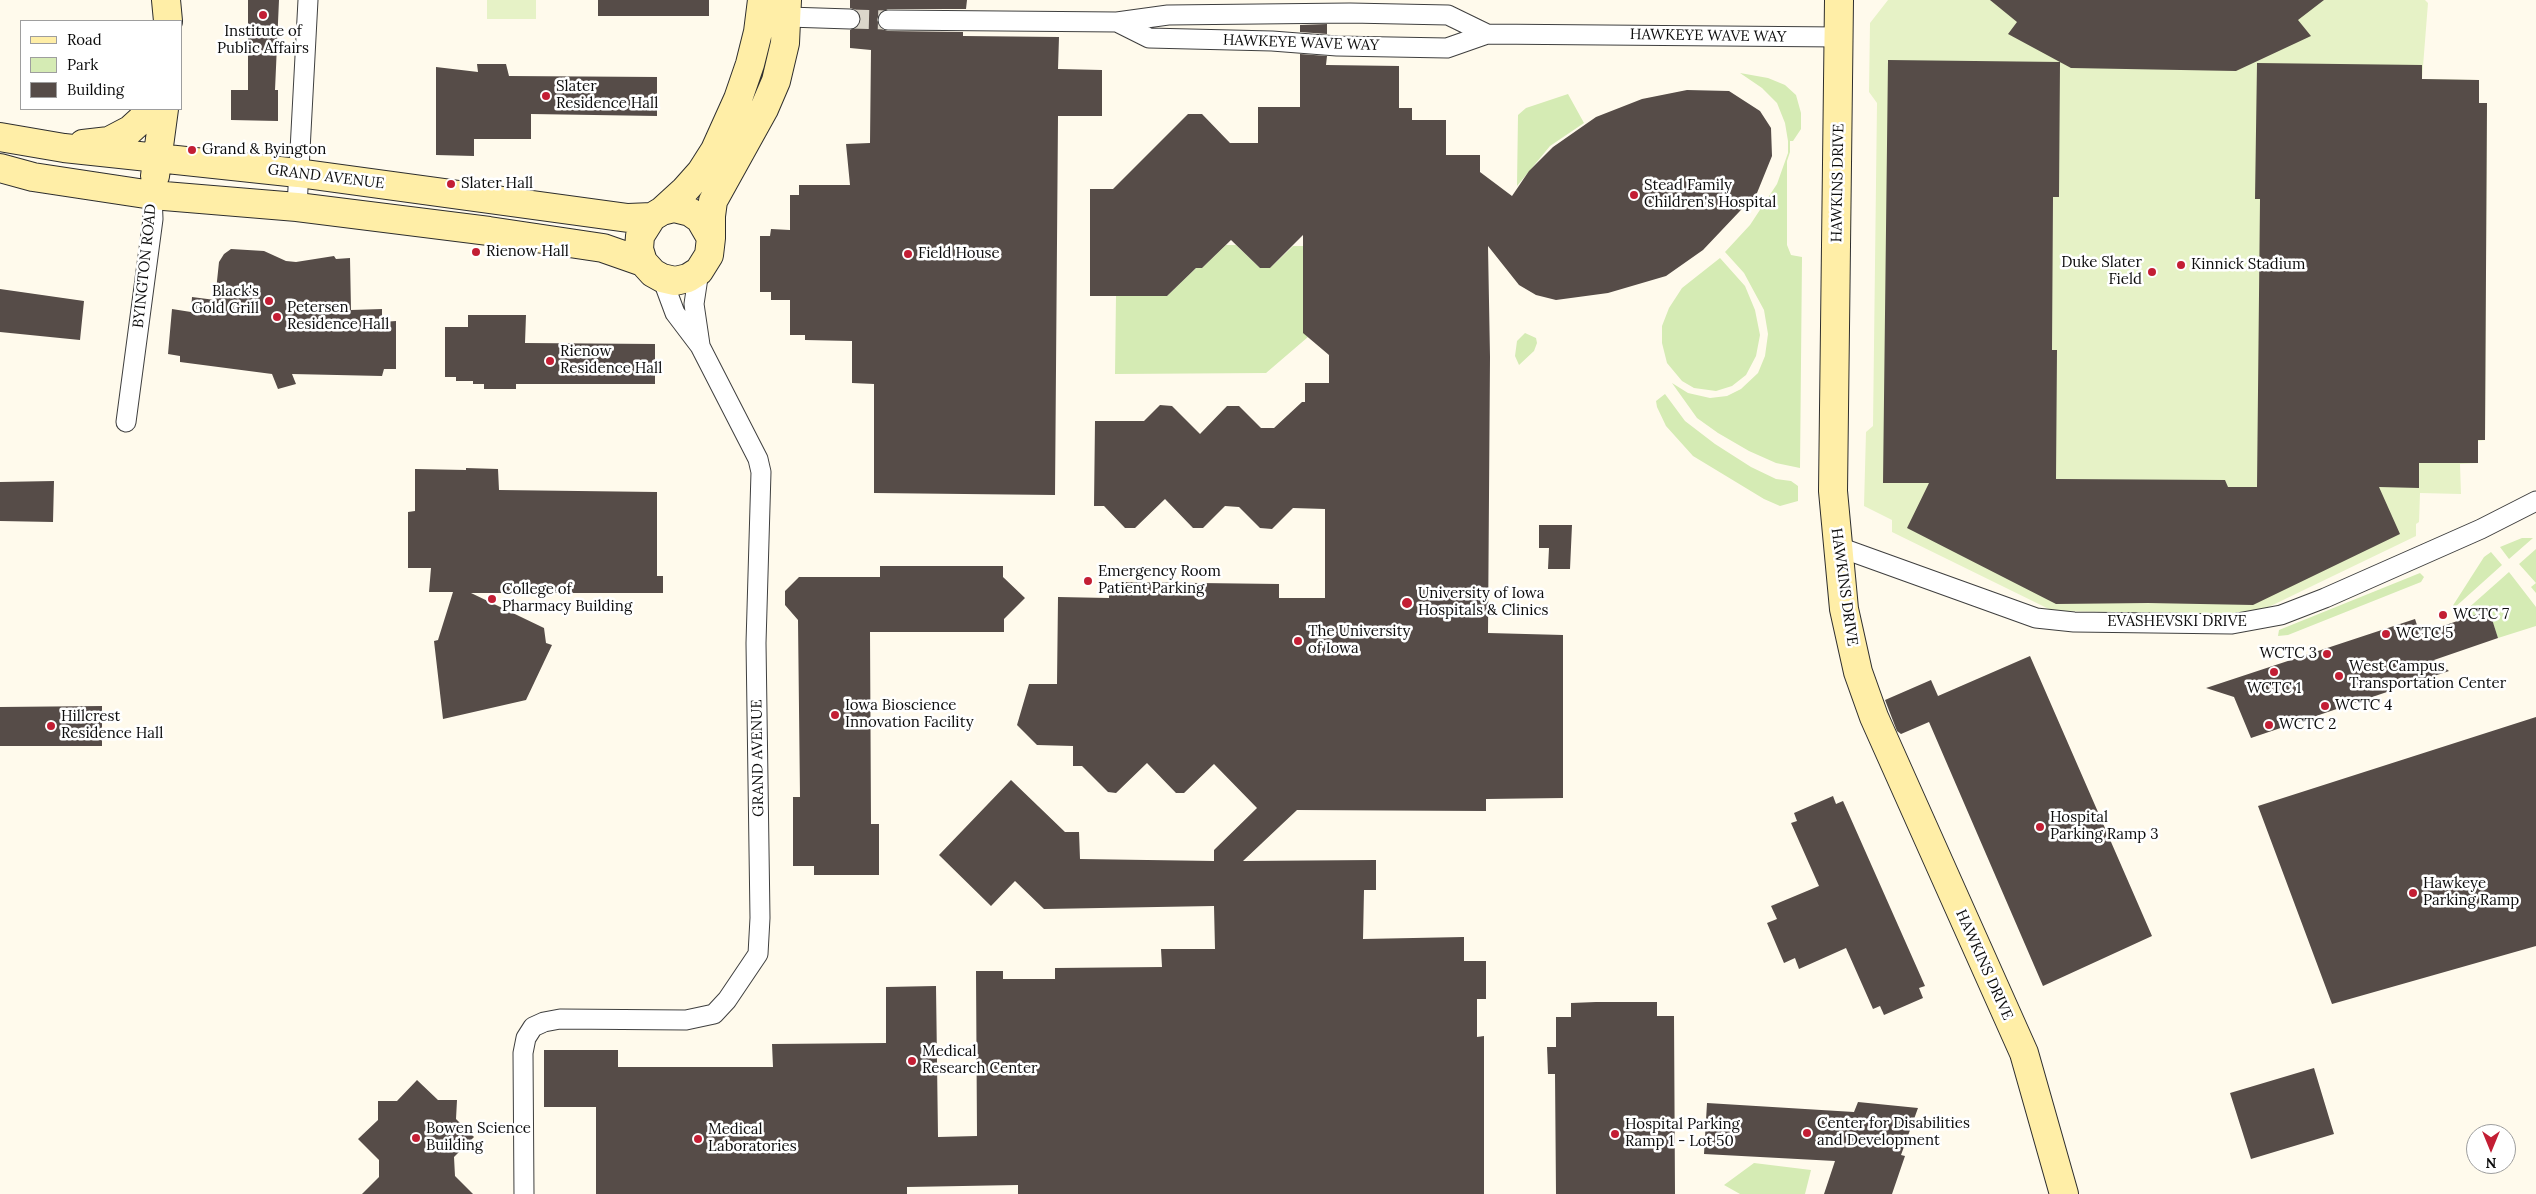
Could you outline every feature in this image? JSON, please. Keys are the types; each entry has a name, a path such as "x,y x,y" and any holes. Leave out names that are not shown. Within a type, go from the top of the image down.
{"main road":[{"path":"166,0 168,20"},
{"path":"653,270 639,249 640,236 657,214 685,190 701,172 715,150 738,99 750,64 758,32 762,0"},
{"name":"HAWKINS DRIVE","path":"1839,0 1833,491 1836,546 1844,609 1858,672 1874,717 2024,1054 2064,1194"},
{"path":"0,168 33,177 152,195 297,207 580,244 624,254 675,280 688,278 700,271 709,255 713,200 764,109 776,81 785,43 788,9"},
{"path":"46,146 90,144 109,140 130,130 152,110"},
{"name":"BYINGTON ROAD","path":"152,195 164,110"},
{"name":"GRAND AVENUE","path":"0,137 46,146 298,172 628,218 657,214"},
{"path":"657,214 674,208 690,212 705,225 710,238"}],"street":[{"path":"297,207 308,0"},
{"path":"788,9 850,19"},
{"name":"HAWKEYE WAVE WAY","path":"888,20 1117,22 1168,14 1350,13 1448,15 1487,34"},
{"name":"HAWKEYE WAVE WAY","path":"1117,22 1148,38 1272,41 1337,46 1447,48 1487,34 1839,37"},
{"name":"BYINGTON ROAD","path":"126,422 153,219 152,195"},
{"name":"GRAND AVENUE","path":"524,1194 523,1054 526,1038 533,1027 544,1022 560,1019 686,1020 714,1014 727,1000 758,954 760,918 756,644 761,472 758,459 742,424 700,346 675,312 653,270"},
{"name":"GRAND AVENUE","path":"700,271 694,304 700,346"},
{"name":"EVASHEVSKI DRIVE","path":"1836,546 2036,618 2074,622 2232,624 2266,619 2295,610 2481,529 2536,501"}],"green space":[{"path":"487,0 536,0 536,19 487,19"},
{"name":"Kinnick Stadium","path":"1888,0 2425,0 2428,3 2422,79 2479,80 2479,103 2487,103 2485,440 2478,441 2478,463 2460,464 2461,494 2420,493 2419,522 2416,524 2416,536 2254,614 2053,611 1892,532 1892,520 1864,506 1866,432 1873,426 1877,103 1869,92 1870,23"},
{"path":"1740,73 1768,78 1785,85 1796,95 1801,113 1801,129 1793,141 1790,141 1790,152 1787,161 1787,245 1791,255 1802,257 1800,468 1776,463 1749,451 1718,433 1697,418 1672,383 1688,393 1710,398 1727,396 1741,389 1758,373 1765,356 1768,334 1764,310 1744,273 1725,252 1750,225 1777,184 1788,153 1788,141 1785,123 1777,103 1762,88"},
{"path":"1568,94 1584,123 1550,146 1517,186 1518,115 1526,108"},
{"path":"1226,245 1236,245 1260,268 1270,268 1293,246 1303,246 1303,332 1308,337 1266,373 1115,374 1116,296 1167,296 1196,268 1202,268"},
{"path":"1720,258 1745,286 1755,310 1760,335 1756,356 1746,375 1732,386 1716,391 1694,388 1682,381 1667,363 1662,343 1662,326 1669,308 1682,288"},
{"path":"1525,333 1536,338 1537,343 1534,351 1519,365 1515,356 1517,341"},
{"path":"1665,394 1685,421 1715,444 1751,467 1776,479 1791,481 1798,486 1798,501 1780,506 1764,499 1693,456 1666,426 1657,407 1656,401"},
{"path":"2522,538 2533,538 2509,559 2500,547"},
{"path":"2536,549 2536,583 2519,564"},
{"path":"2491,552 2502,565 2453,609 2452,607 2484,557"},
{"path":"2509,572 2536,607 2536,626 2498,638 2489,611 2456,622 2456,619"},
{"path":"2420,573 2424,577 2421,582 2288,635 2278,636 2279,630"},
{"path":"2536,583 2536,593 2531,587"},
{"path":"1754,1163 1811,1170 1805,1194 1740,1194 1724,1185"}],"building":[{"path":"248,0 279,0 275,90 278,90 278,121 231,120 231,90 248,90"},
{"path":"598,0 709,0 709,16 598,16"},
{"name":"Field House","path":"850,0 967,0 966,9 888,9 879,14 877,20 882,29 888,31 963,32 963,36 1059,37 1058,69 1102,70 1102,116 1058,116 1055,495 874,493 874,384 852,383 852,341 805,340 805,335 790,335 790,300 771,300 771,292 760,292 760,236 770,236 771,229 790,230 790,195 799,195 799,185 850,185 846,144 870,143 871,50 850,48 850,30 859,25 861,19 856,10 850,8"},
{"path":"1990,0 2324,0 2298,20 2311,36 2236,71 2071,68 2008,34 2017,22"},
{"path":"1327,24 1327,34 1300,32 1300,25"},
{"path":"1300,54 1327,56 1326,65 1399,66 1399,108 1412,108 1412,120 1446,120 1446,155 1480,155 1480,172 1512,196 1529,171 1553,147 1596,117 1642,99 1687,90 1729,91 1760,111 1771,128 1772,156 1757,193 1703,250 1666,276 1608,293 1556,300 1536,295 1519,285 1488,246 1490,357 1488,633 1563,635 1563,798 1486,799 1486,811 1297,810 1243,861 1376,860 1376,890 1364,890 1363,939 1464,937 1464,961 1486,961 1486,999 1477,999 1477,1037 1484,1036 1484,1194 1018,1194 1018,1185 907,1187 907,1194 596,1194 596,1107 544,1107 544,1050 618,1050 618,1067 773,1067 772,1044 886,1043 886,987 936,986 938,1137 977,1136 976,971 1003,971 1003,979 1055,979 1055,968 1162,967 1161,949 1215,949 1214,906 1044,909 1015,881 991,906 939,855 1011,780 1065,832 1079,832 1080,859 1214,861 1214,850 1257,808 1214,764 1184,793 1176,793 1147,763 1116,793 1108,792 1082,766 1073,766 1073,746 1037,745 1017,725 1029,684 1057,684 1058,597 1109,598 1109,595 1120,595 1120,582 1279,584 1279,598 1325,598 1325,509 1293,508 1272,529 1260,528 1239,507 1225,506 1203,528 1193,528 1165,499 1135,528 1125,528 1104,506 1094,506 1095,421 1144,421 1160,405 1172,406 1200,434 1227,406 1239,406 1261,428 1274,428 1302,402 1305,402 1305,383 1329,383 1329,355 1303,333 1303,235 1270,268 1260,268 1231,240 1202,268 1196,268 1167,296 1090,296 1090,189 1113,189 1188,114 1202,114 1230,143 1258,143 1258,107 1300,107"},
{"name":"Kinnick Stadium","path":"1888,60 2060,62 2059,197 2053,197 2052,350 2057,350 2056,479 2225,480 2228,487 2257,487 2260,199 2255,199 2257,63 2422,65 2422,79 2479,80 2479,103 2487,103 2485,440 2478,440 2478,463 2419,463 2419,488 2379,487 2400,534 2253,605 2056,604 1907,528 1929,483 1883,483"},
{"name":"Slater Residence Hall","path":"477,64 506,64 509,76 657,77 657,116 531,114 531,139 474,139 474,156 436,155 436,67 478,72"},
{"name":"Petersen Residence Hall","path":"231,249 264,251 286,261 296,262 334,256 336,259 350,258 351,310 382,309 382,322 396,321 396,369 384,369 382,376 292,374 296,384 278,389 272,374 180,362 180,356 168,354 172,309 191,312 192,297 215,300 219,262 224,254"},
{"path":"0,289 84,301 80,340 0,332"},
{"name":"Rienow Residence Hall","path":"468,315 526,315 525,343 655,344 655,384 516,384 516,389 484,389 484,384 473,384 473,381 456,381 456,377 445,377 445,327 468,327"},
{"name":"College of Pharmacy Building","path":"466,468 498,469 499,490 657,492 657,576 663,576 663,593 471,593 544,628 546,643 552,645 526,700 443,719 434,641 438,640 453,592 429,592 431,568 408,568 408,512 415,511 415,469 466,470"},
{"path":"54,481 53,522 0,521 0,482"},
{"path":"1539,525 1572,525 1570,569 1548,569 1549,548 1539,548"},
{"name":"Iowa Bioscience Innovation Facility","path":"880,566 1003,566 1003,577 1025,598 1004,619 1004,632 870,632 871,824 879,824 879,875 814,875 814,866 793,866 793,797 800,797 798,620 785,605 785,591 799,577 880,577"},
{"name":"West Campus Transportation Center","path":"2489,610 2498,638 2434,660 2449,671 2251,738 2234,697 2206,688 2415,619 2420,634"},
{"name":"Hospital Parking Ramp 3","path":"2030,656 2152,936 2043,986 1929,722 1901,734 1897,731 1885,700 1931,680 1938,696"},
{"name":"Hillcrest Residence Hall","path":"102,706 102,746 0,746 0,707"},
{"name":"Hawkeye Parking Ramp","path":"2536,717 2536,946 2332,1004 2258,806"},
{"path":"1833,796 1836,804 1843,801 1925,986 1919,988 1923,998 1884,1015 1880,1006 1873,1009 1846,948 1799,969 1795,958 1784,963 1767,923 1777,919 1771,906 1819,886 1791,823 1797,821 1794,813"},
{"name":"Hospital Parking Ramp 1 - Lot 50","path":"1657,1002 1657,1016 1674,1016 1675,1194 1556,1194 1555,1074 1548,1074 1547,1047 1556,1047 1556,1017 1571,1017 1571,1003"},
{"path":"2314,1068 2334,1134 2251,1159 2230,1093"},
{"name":"Bowen Science Building","path":"417,1080 438,1100 457,1100 456,1119 474,1137 454,1157 455,1176 473,1194 362,1194 379,1177 379,1160 358,1139 378,1120 378,1101 397,1101"},
{"name":"Center for Disabilities and Development","path":"1858,1102 1918,1108 1901,1155 1905,1156 1892,1194 1824,1194 1835,1161 1704,1154 1707,1103 1854,1112"}],"tunnel":[{"path":"850,19 888,20"}],"place":[{"name":"Institute of Public Affairs","path":"263,15"},
{"name":"Slater Residence Hall","path":"546,96"},
{"name":"Grand & Byington","path":"192,150"},
{"name":"Slater Hall","path":"451,184"},
{"name":"Stead Family Children's Hospital","path":"1634,195"},
{"name":"Rienow Hall","path":"476,252"},
{"name":"Field House","path":"908,254"},
{"name":"Kinnick Stadium","path":"2181,265"},
{"name":"Duke Slater Field","path":"2152,272"},
{"name":"Black's Gold Grill","path":"269,301"},
{"name":"Petersen Residence Hall","path":"277,317"},
{"name":"Rienow Residence Hall","path":"550,361"},
{"name":"Emergency Room Patient Parking","path":"1088,581"},
{"name":"College of Pharmacy Building","path":"492,599"},
{"name":"University of Iowa Hospitals & Clinics","path":"1407,603"},
{"name":"WCTC 7","path":"2443,615"},
{"name":"WCTC 5","path":"2386,634"},
{"name":"The University of Iowa","path":"1298,641"},
{"name":"WCTC 3","path":"2327,654"},
{"name":"WCTC 1","path":"2274,672"},
{"name":"West Campus Transportation Center","path":"2339,676"},
{"name":"WCTC 4","path":"2325,706"},
{"name":"Iowa Bioscience Innovation Facility","path":"835,715"},
{"name":"WCTC 2","path":"2269,725"},
{"name":"Hillcrest Residence Hall","path":"51,726"},
{"name":"Hospital Parking Ramp 3","path":"2040,827"},
{"name":"Hawkeye Parking Ramp","path":"2413,893"},
{"name":"Medical Research Center","path":"912,1061"},
{"name":"Center for Disabilities and Development","path":"1807,1133"},
{"name":"Hospital Parking Ramp 1 - Lot 50","path":"1615,1134"},
{"name":"Bowen Science Building","path":"416,1138"},
{"name":"Medical Laboratories","path":"698,1139"}]}
